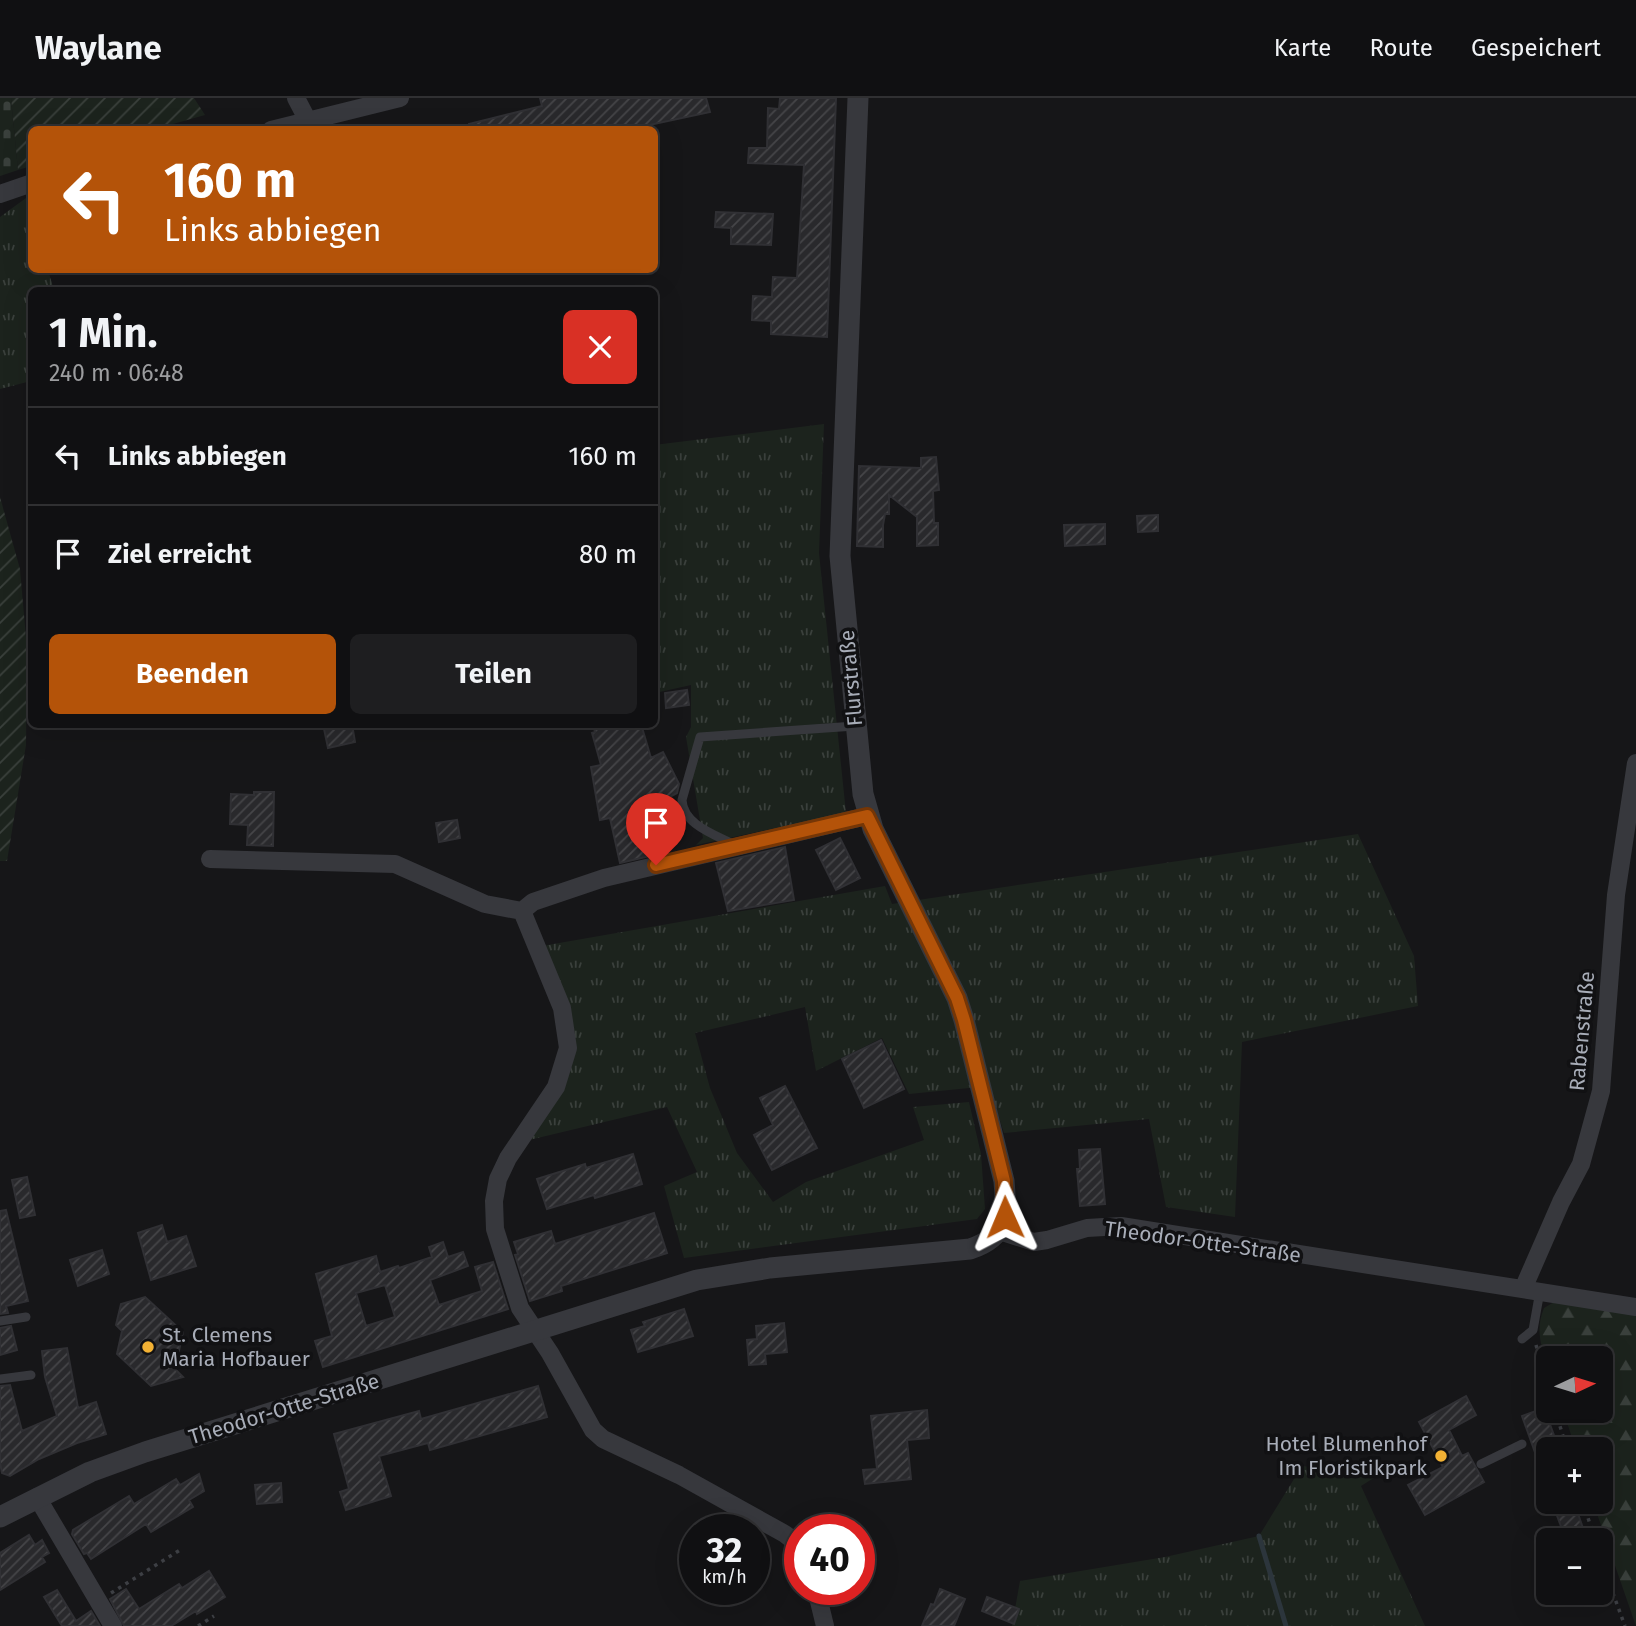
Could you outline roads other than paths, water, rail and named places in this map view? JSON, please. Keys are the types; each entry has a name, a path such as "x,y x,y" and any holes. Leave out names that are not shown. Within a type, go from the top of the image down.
{"street":[{"path":"296,98 308,121"},
{"path":"287,126 400,98"},
{"name":"Flurstraße","path":"858,98 840,556 855,726 867,816 957,998 964,1020 1004,1181 1005,1217 999,1231"},
{"path":"0,194 28,184"},
{"name":"Rabenstraße","path":"1532,1290 1561,1202 1581,1164 1601,1091 1616,895 1636,763"},
{"path":"522,911 533,902 604,877 867,816"},
{"path":"210,859 395,864 485,904 522,911"},
{"path":"522,911 562,1008 568,1048 556,1087 498,1179 494,1201 495,1229 520,1308 550,1353 593,1430 603,1440 679,1475 784,1533"},
{"name":"Theodor-Otte-Straße","path":"1,1513 90,1472 145,1452 697,1280 770,1268 970,1249 983,1245 999,1231 1034,1241 1047,1240 1087,1228 1121,1226 1636,1307"},
{"path":"37,1497 113,1626"},
{"path":"820,1605 825,1626"}],"lane":[{"path":"735,845 691,820 683,809 682,800 700,737 855,726"},
{"path":"1522,1339 1533,1330 1532,1290"},
{"path":"0,1321 26,1317"},
{"path":"0,1379 32,1375"},
{"path":"1481,1464 1522,1444"}],"waterway":[{"path":"1259,1536 1286,1626"}],"place":[{"name":"St. Clemens Maria Hofbauer","path":"148,1347"},
{"name":"Hotel Blumenhof Im Floristikpark","path":"1441,1456"}]}
